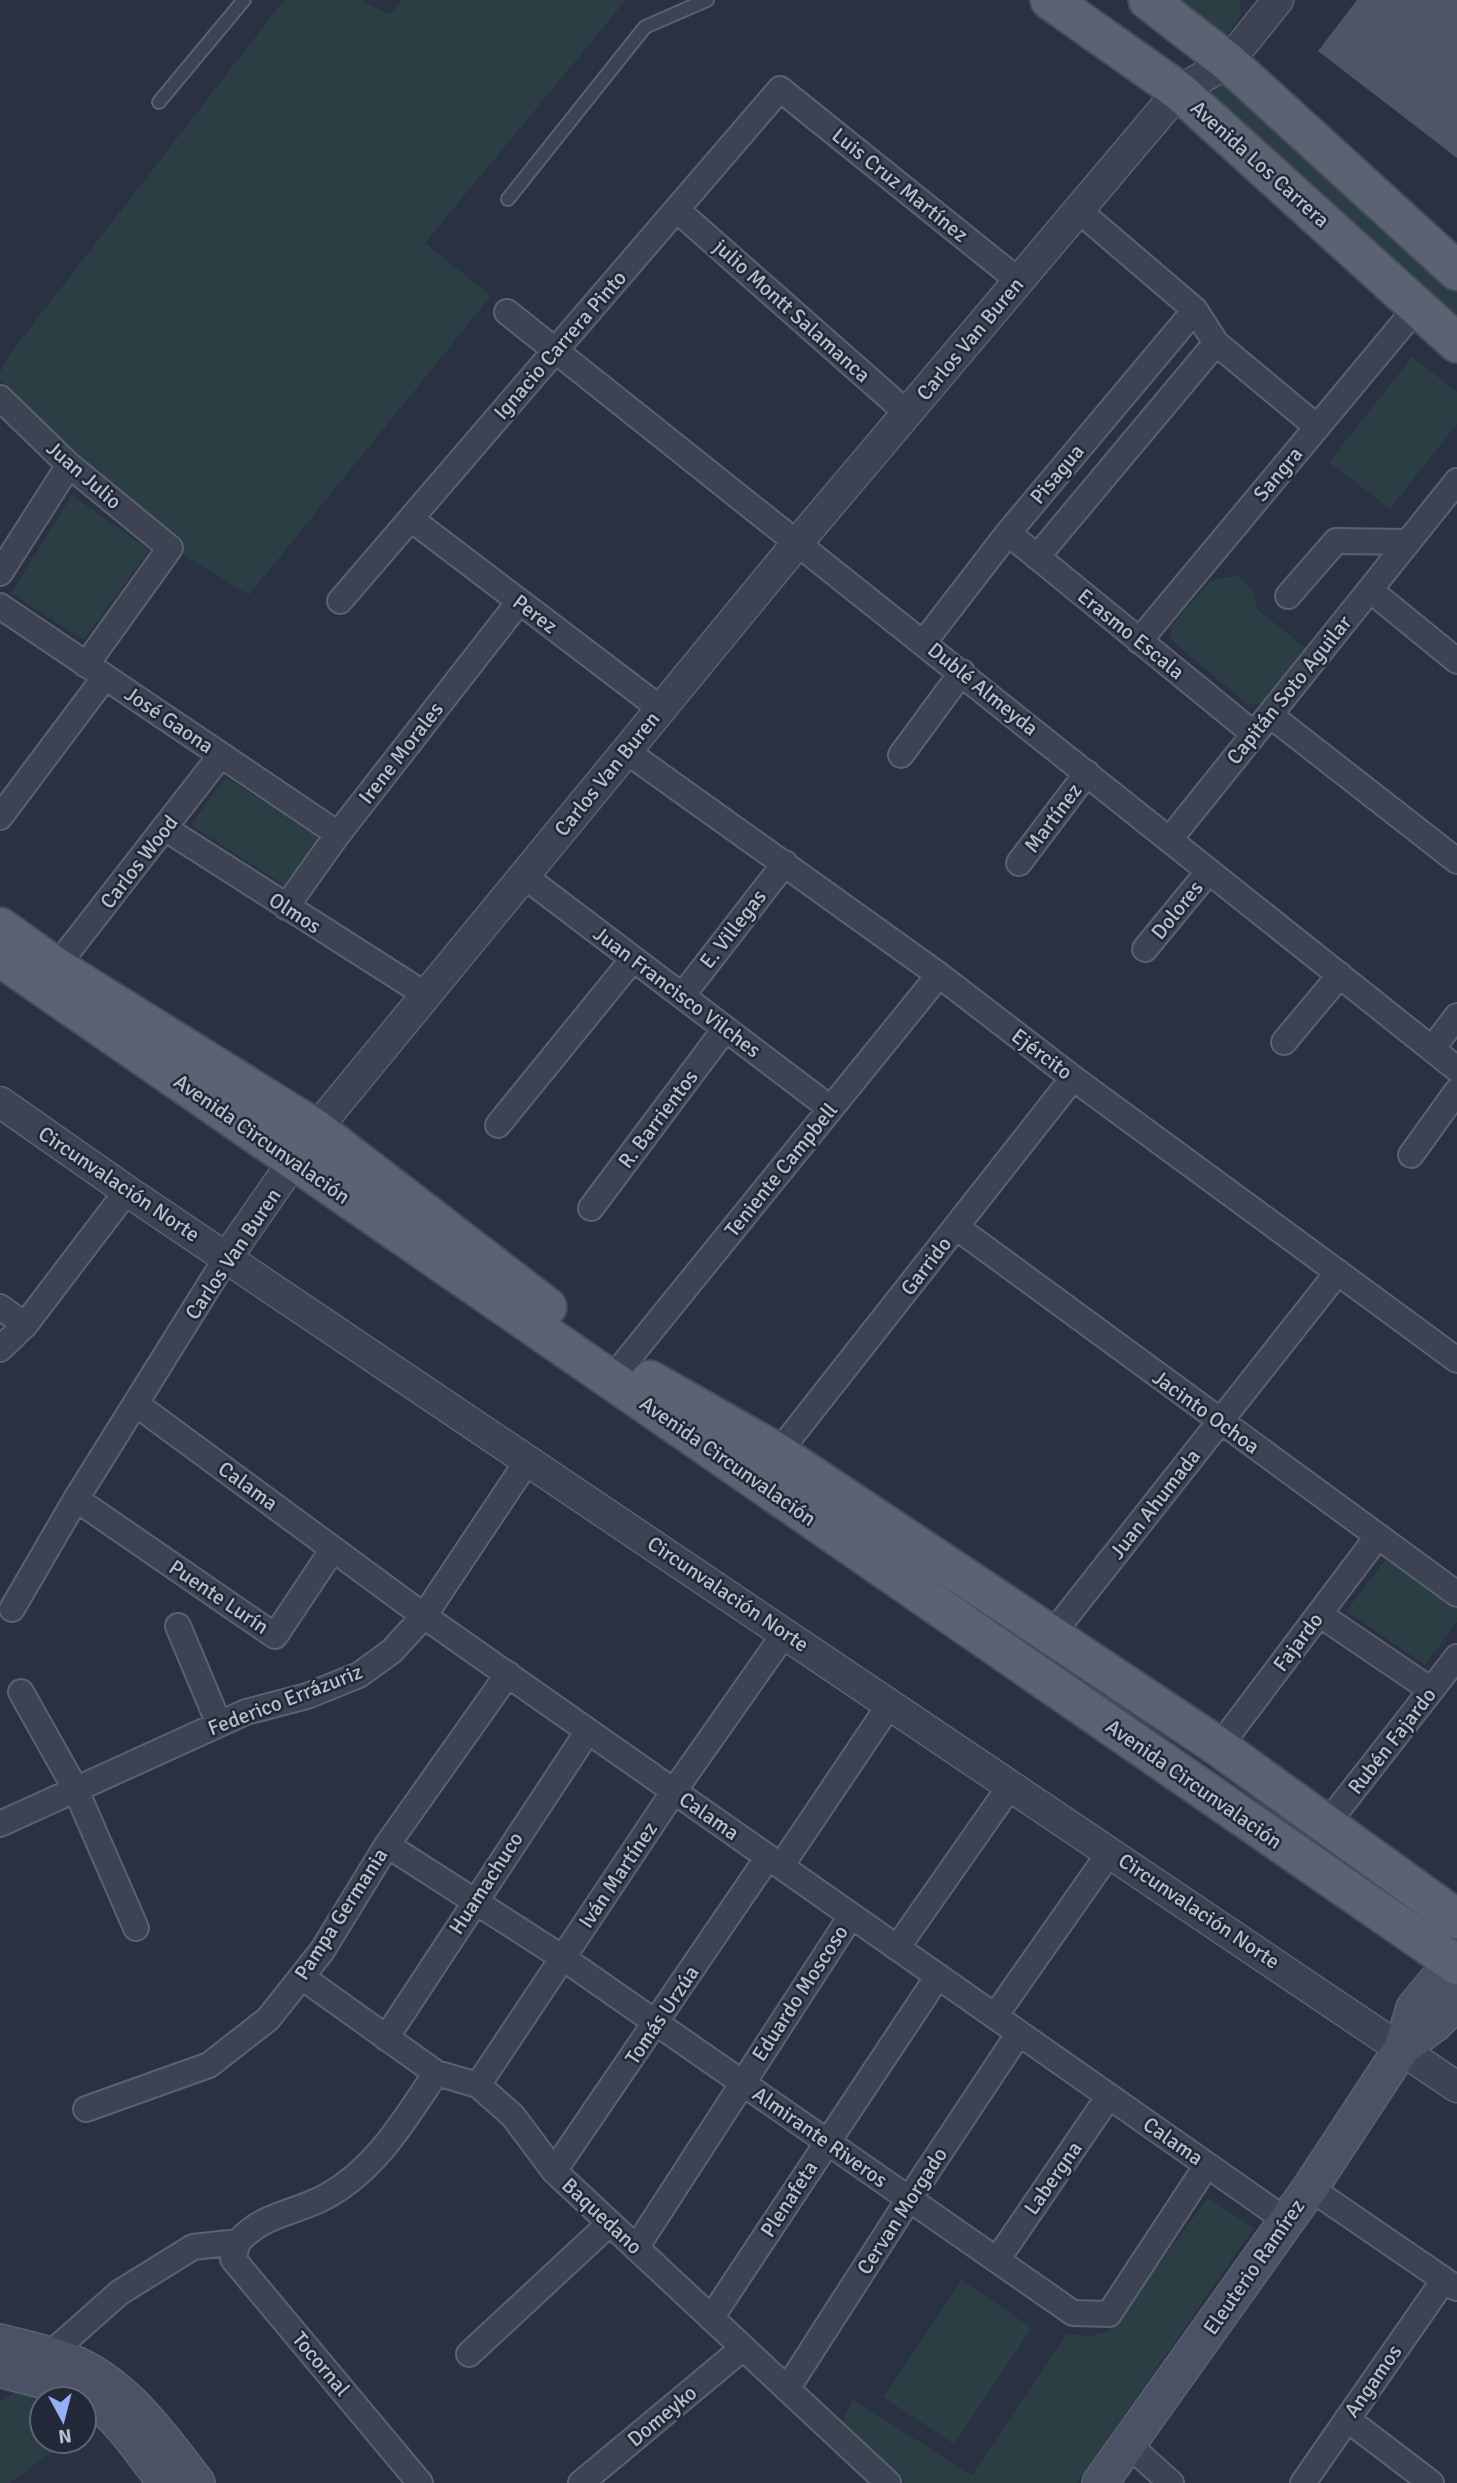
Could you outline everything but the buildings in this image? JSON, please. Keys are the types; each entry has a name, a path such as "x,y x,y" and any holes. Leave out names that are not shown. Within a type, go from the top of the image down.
{"main road":[{"name":"Avenida Los Carrera","path":"1050,0 1179,91 1457,343"},
{"path":"1148,0 1228,62 1457,271"},
{"name":"Avenida Circunvalación","path":"0,927 56,967 285,1113 316,1129 623,1365 778,1453 1219,1747 1457,1919"},
{"name":"Avenida Circunvalación","path":"0,957 1456,1961"},
{"name":"Eleuterio Ramírez","path":"1100,2483 1310,2188 1402,2048 1415,2008 1456,1961"},
{"name":"Eleuterio Ramírez","path":"1402,2048 1436,2023 1457,2001"},
{"path":"0,2342 69,2361 112,2385 148,2420 197,2483"},
{"path":"0,2369 59,2385 95,2401 129,2436 166,2483"}],"street":[{"name":"Carlos Van Buren","path":"12,1609 76,1499 227,1256 316,1129 799,541 1179,91 1228,62 1274,1"},
{"name":"Ignacio Carrera Pinto","path":"340,601 780,89"},
{"name":"Luis Cruz Martínez","path":"780,89 1019,281"},
{"name":"julio Montt Salamanca","path":"677,210 907,413"},
{"path":"1078,210 1195,310 1216,343 1317,427"},
{"name":"Sangra","path":"1139,641 1418,306"},
{"name":"Pisagua","path":"924,642 1008,533 1195,310"},
{"name":"Dublé Almeyda","path":"507,312 799,541 1457,1069"},
{"name":"Pisagua","path":"1037,557 1216,343"},
{"name":"Juan Julio","path":"0,398 69,465 170,548 96,671"},
{"path":"0,573 69,465"},
{"name":"Capitán Soto Aguilar","path":"1170,839 1457,481"},
{"name":"Perez","path":"411,519 660,709"},
{"name":"Erasmo Escala","path":"1008,533 1254,734"},
{"path":"1288,596 1336,541 1408,542"},
{"path":"1370,590 1457,661"},
{"name":"Irene Morales","path":"286,907 338,834 519,602"},
{"name":"José Gaona","path":"0,606 338,834"},
{"path":"0,817 96,671"},
{"path":"901,755 962,672"},
{"path":"1270,715 1457,861"},
{"name":"Ejército","path":"626,751 939,975 1073,1078 1338,1272 1455,1353"},
{"name":"Carlos Wood","path":"56,967 221,755"},
{"name":"Martínez","path":"1019,863 1087,773"},
{"name":"Olmos","path":"166,829 426,995"},
{"name":"E. Villegas","path":"682,996 785,863"},
{"name":"Dolores","path":"1145,949 1209,870"},
{"name":"Juan Francisco Vilches","path":"524,876 830,1108"},
{"path":"498,1125 633,959"},
{"name":"Teniente Campbell","path":"623,1365 939,975"},
{"path":"1284,1042 1340,975"},
{"path":"1432,1049 1457,1016"},
{"name":"R. Barrientos","path":"591,1209 725,1029"},
{"name":"Garrido","path":"778,1453 1073,1078"},
{"path":"1411,1155 1457,1091"},
{"name":"Circunvalación Norte","path":"0,1102 127,1191 1457,2087"},
{"path":"0,1349 25,1325 127,1191"},
{"name":"Jacinto Ochoa","path":"956,1227 1457,1594"},
{"name":"Juan Ahumada","path":"1051,1637 1338,1272"},
{"path":"0,1307 25,1325"},
{"name":"Calama","path":"136,1404 424,1616 1287,2221"},
{"name":"Federico Errázuriz","path":"0,1824 246,1712 307,1696 359,1675 392,1651 424,1616 528,1460"},
{"name":"Puente Lurín","path":"76,1499 275,1636 333,1549"},
{"name":"Fajardo","path":"1219,1747 1378,1536"},
{"path":"1320,1614 1431,1690"},
{"path":"178,1626 219,1724"},
{"name":"Iván Martínez","path":"478,2085 674,1791 785,1633"},
{"name":"Rubén Fajardo","path":"1326,1825 1457,1657"},
{"name":"Pampa Germania","path":"86,2109 209,2065 268,2019 322,1951 387,1845 508,1674"},
{"path":"21,1692 75,1788 136,1928"},
{"name":"Tomás Urzúa","path":"554,2171 657,2023 890,1704"},
{"name":"Huamachuco","path":"386,2038 588,1731"},
{"path":"897,1948 1011,1785"},
{"name":"Almirante Riveros","path":"387,1845 563,1958 1073,2313 1110,2314 1207,2165"},
{"path":"995,2016 1110,1852"},
{"name":"Eduardo Moscoso","path":"636,2248 851,1916"},
{"name":"Plenafeta","path":"711,2318 938,1976"},
{"name":"Baquedano","path":"302,1977 436,2073 478,2085 513,2116 554,2171 787,2389 876,2480"},
{"name":"Cervan Morgado","path":"787,2389 1019,2034"},
{"path":"48,2356 119,2293 193,2247 238,2242 252,2226 327,2196 378,2157 436,2073"},
{"name":"Labergna","path":"997,2260 1109,2096"},
{"path":"1310,2188 1450,2284"},
{"path":"469,2354 610,2223"},
{"name":"Tocornal","path":"238,2242 233,2259 420,2483"},
{"name":"Angamos","path":"1303,2483 1347,2419 1450,2284"},
{"name":"Domeyko","path":"581,2483 743,2348"},
{"path":"1347,2419 1431,2483"},
{"path":"1128,2444 1171,2483"}],"lane":[{"path":"159,102 244,0"},
{"path":"508,200 645,27 707,0"}],"shaded area":[{"path":"284,0 362,0 389,15 402,0 626,0 425,243 491,296 249,595 187,557 82,464 0,380 0,373 9,355"},
{"path":"1167,0 1240,0 1241,15 1225,37"},
{"path":"1228,70 1457,280 1457,334 1192,96"},
{"path":"1412,357 1457,392 1457,424 1390,509 1329,462"},
{"path":"72,495 149,550 84,640 11,593"},
{"path":"1237,575 1253,590 1258,610 1306,648 1262,703 1248,705 1171,640 1171,627 1210,581"},
{"path":"225,777 319,837 284,885 191,825"},
{"path":"1388,1557 1457,1604 1457,1622 1425,1665 1346,1611"},
{"path":"1208,2198 1254,2228 1077,2483 904,2483 840,2425 853,2400 972,2475 1067,2333 1089,2336 1108,2332"},
{"path":"961,2280 1032,2328 954,2444 883,2397"},
{"path":"15,2392 28,2396 28,2455 47,2455 10,2483 0,2483 0,2401"}]}
